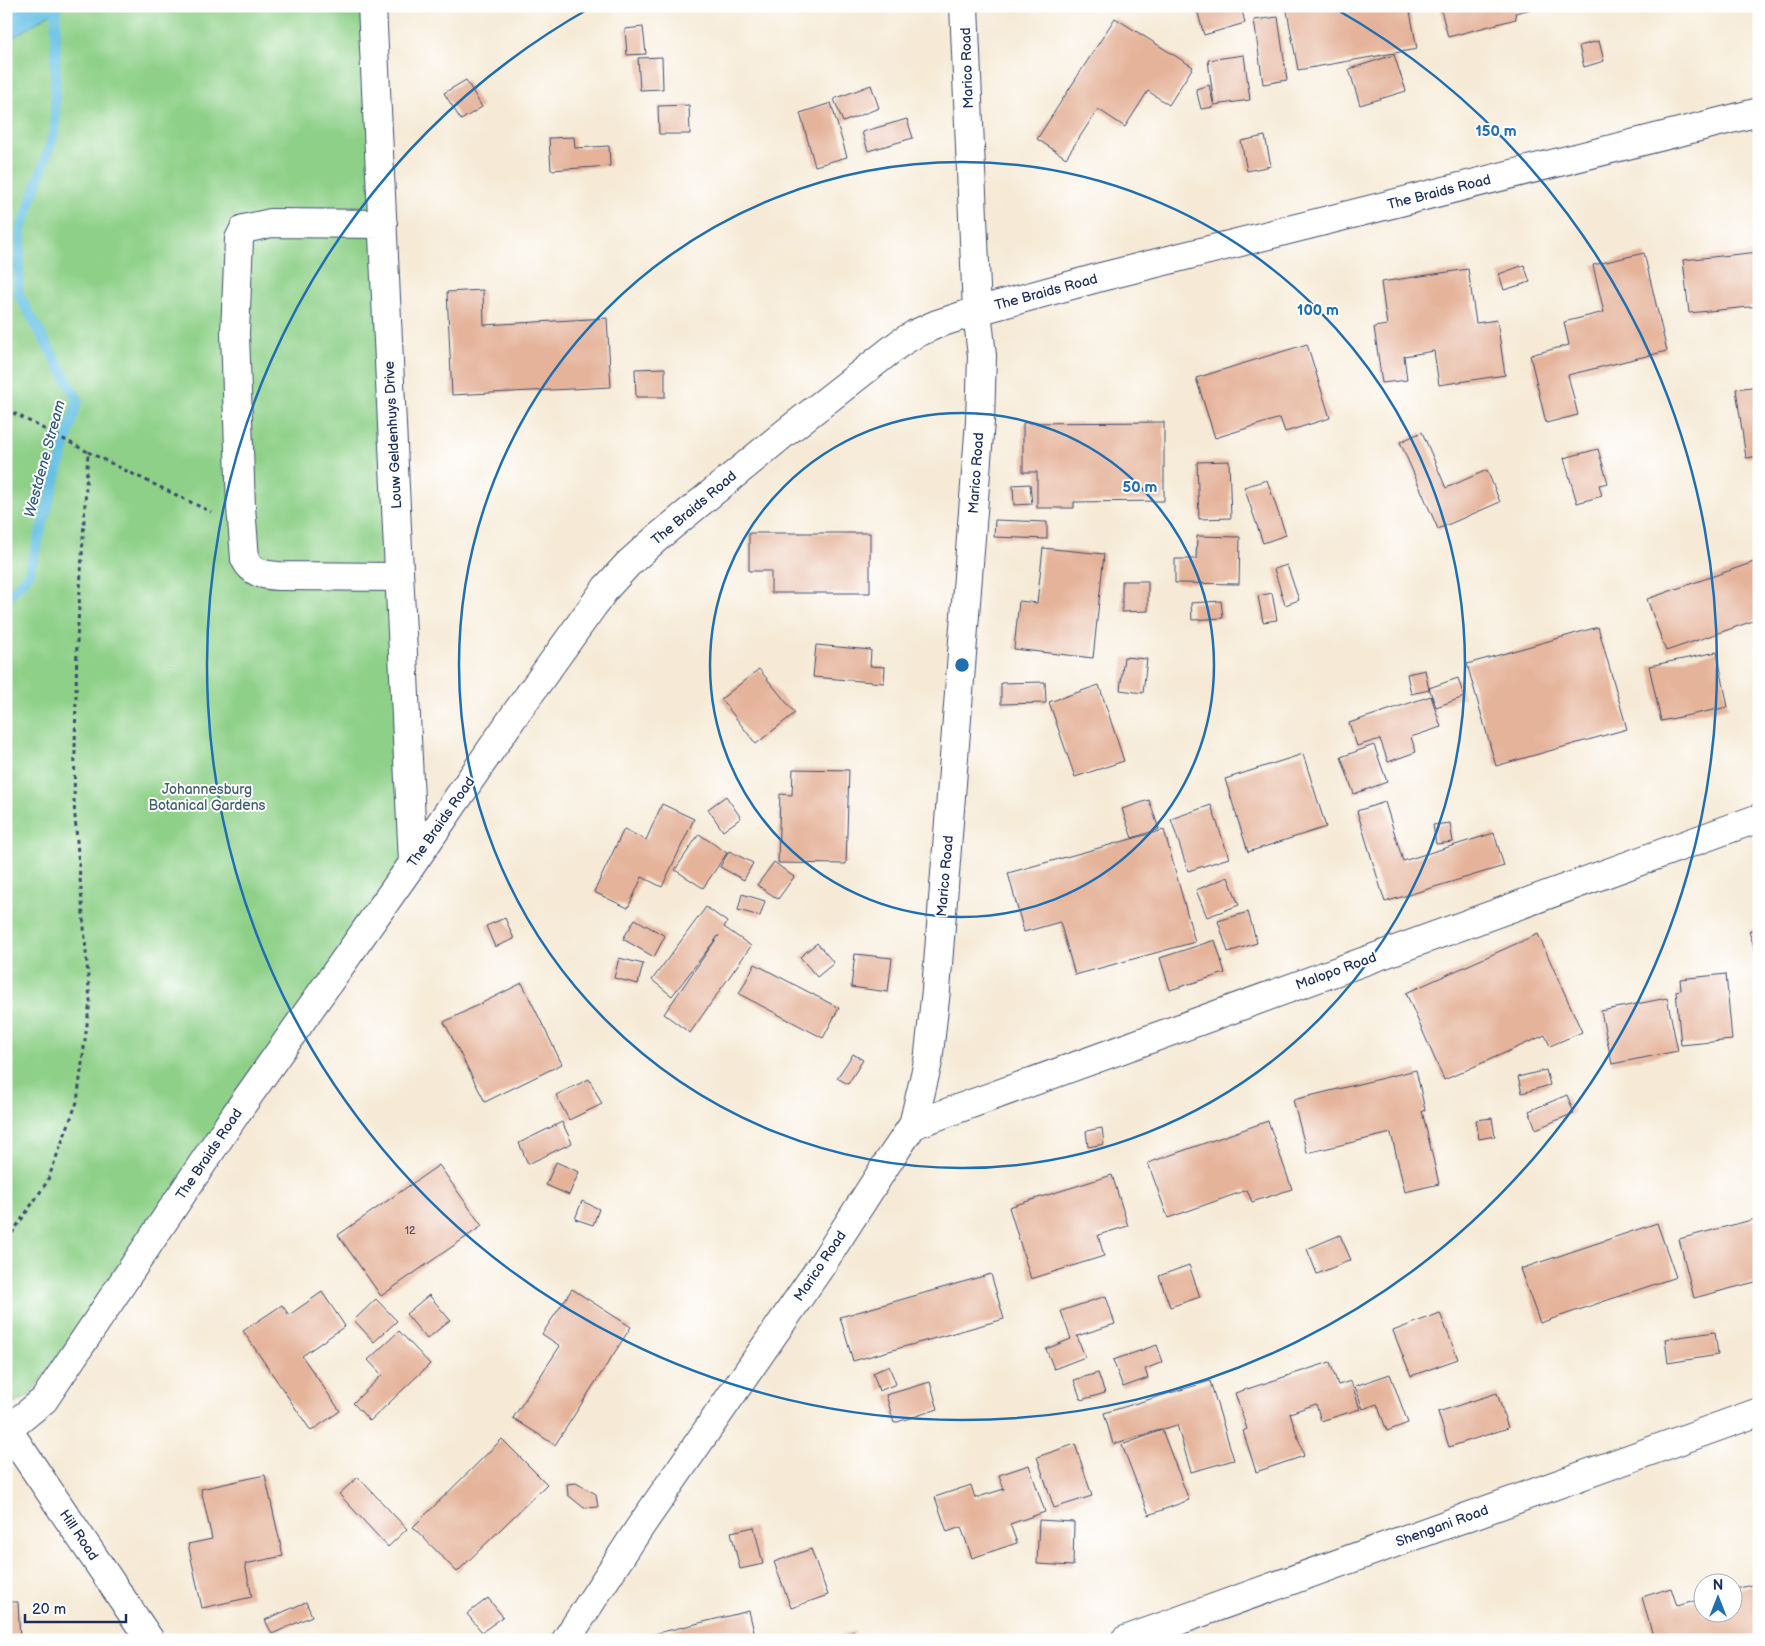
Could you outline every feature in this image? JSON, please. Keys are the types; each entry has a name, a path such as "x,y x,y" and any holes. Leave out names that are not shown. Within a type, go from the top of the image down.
{"street":[{"name":"Louw Geldenhuys Drive","path":"372,6 413,863"},
{"name":"Marico Road","path":"566,1640 640,1526 821,1266 886,1164 914,1125 928,1062 936,990 980,411 982,356 977,311 964,6"},
{"name":"The Braids Road","path":"7,1430 44,1400 235,1116 587,612 628,564 657,538 900,343 937,324 977,311 1260,237 1759,112"},
{"path":"383,224 271,223 244,229 238,239 235,333 242,528 244,559 256,572 264,575 399,577"},
{"name":"Malopo Road","path":"914,1125 1759,818"},
{"name":"Shengani Road","path":"1126,1640 1759,1412"},
{"name":"Hill Road","path":"7,1430 150,1640"}],"path":[{"path":"6,409 242,528"},
{"path":"6,1242 47,1182 78,1102 90,1001 74,804 78,641 87,451"}],"green space":[{"name":"Johannesburg Botanical Gardens","path":"6,6 365,6 411,855 30,1395 6,1408"}],"water":[{"path":"6,6 60,6 6,42"}],"building":[{"path":"1196,6 1241,6 1245,23 1204,35"},
{"path":"1286,6 1409,6 1417,49 1298,70"},
{"path":"1440,6 1540,7 1515,13 1516,19 1448,37"},
{"path":"1278,17 1287,80 1263,84 1254,20"},
{"path":"1115,18 1193,67 1169,105 1148,91 1125,127 1098,109 1066,158 1037,139"},
{"path":"643,27 646,54 627,55 625,29"},
{"path":"1599,41 1604,61 1584,67 1579,46"},
{"path":"1244,55 1250,100 1214,105 1208,60"},
{"path":"1394,55 1406,91 1360,105 1349,69"},
{"path":"662,57 663,89 640,90 638,58"},
{"path":"466,80 482,107 461,120 444,93"},
{"path":"871,85 879,108 843,122 834,99"},
{"path":"1209,85 1214,107 1201,109 1196,89"},
{"path":"831,103 847,157 815,166 800,113"},
{"path":"689,105 690,134 659,134 658,106"},
{"path":"907,119 913,138 868,151 862,132"},
{"path":"1265,136 1271,166 1247,171 1241,141"},
{"path":"574,137 575,148 609,146 610,166 551,170 549,138"},
{"path":"1759,252 1759,306 1689,313 1683,260"},
{"path":"1644,253 1667,351 1568,375 1578,415 1546,423 1530,355 1569,345 1564,322 1604,312 1593,265"},
{"path":"1524,265 1530,282 1504,290 1499,274"},
{"path":"1468,269 1476,323 1497,320 1505,375 1439,385 1434,351 1404,356 1407,380 1382,383 1374,327 1387,325 1381,282"},
{"path":"483,290 484,325 607,318 611,387 452,395 447,292"},
{"path":"1307,344 1330,418 1285,432 1280,418 1215,438 1196,378"},
{"path":"665,368 665,397 636,397 635,369"},
{"path":"1759,386 1759,456 1746,458 1736,389"},
{"path":"1164,422 1164,501 1074,502 1074,508 1037,508 1037,472 1023,472 1023,423"},
{"path":"1422,432 1446,488 1487,470 1500,502 1438,529 1400,442"},
{"path":"1598,449 1608,483 1599,485 1602,496 1577,503 1564,458"},
{"path":"1229,461 1231,518 1199,519 1197,462"},
{"path":"1267,480 1286,535 1263,543 1244,487"},
{"path":"1030,484 1032,504 1014,505 1013,485"},
{"path":"995,520 1047,522 1047,539 994,537"},
{"path":"749,533 870,533 870,593 771,593 771,571 749,571"},
{"path":"1197,536 1240,537 1239,584 1175,583 1175,559 1196,559"},
{"path":"1043,548 1104,554 1093,658 1014,649 1019,601 1037,603"},
{"path":"1757,561 1759,565 1759,619 1666,651 1647,599"},
{"path":"1287,565 1299,600 1285,605 1274,569"},
{"path":"1122,581 1148,581 1148,611 1122,612"},
{"path":"1272,593 1277,620 1263,622 1258,596"},
{"path":"1221,601 1223,618 1192,620 1191,603"},
{"path":"1598,627 1627,729 1496,766 1467,664"},
{"path":"816,645 871,650 870,666 885,667 884,683 813,677"},
{"path":"1717,652 1728,707 1661,721 1649,666"},
{"path":"1124,657 1147,659 1143,693 1120,690"},
{"path":"759,669 795,713 756,744 721,699"},
{"path":"1425,670 1429,690 1411,694 1407,674"},
{"path":"1458,678 1464,697 1436,707 1429,688"},
{"path":"1045,682 1046,703 1001,704 1001,683"},
{"path":"1099,685 1124,761 1075,777 1049,702"},
{"path":"1431,696 1441,727 1411,737 1416,752 1388,762 1380,739 1357,746 1349,723"},
{"path":"1374,745 1387,782 1354,794 1341,757"},
{"path":"1303,754 1326,827 1248,852 1225,779"},
{"path":"793,769 849,770 846,864 778,863 780,794 792,795"},
{"path":"726,796 741,818 723,831 708,809"},
{"path":"1149,800 1159,829 1132,838 1122,809"},
{"path":"1385,802 1403,861 1494,833 1504,866 1385,902 1357,811"},
{"path":"662,804 694,819 662,887 642,877 628,908 594,892 624,829 646,840"},
{"path":"1211,805 1229,858 1188,871 1171,819"},
{"path":"1450,823 1453,842 1436,844 1433,825"},
{"path":"1164,830 1195,942 1075,975 1060,922 1024,932 1008,873"},
{"path":"699,834 727,853 703,888 675,870"},
{"path":"729,851 753,863 744,880 720,867"},
{"path":"774,862 794,877 778,899 757,885"},
{"path":"1228,877 1239,905 1207,917 1196,890"},
{"path":"742,894 765,901 760,916 738,910"},
{"path":"706,907 727,922 724,927 751,946 690,1033 664,1014 719,935 672,996 652,980"},
{"path":"1248,912 1257,943 1228,952 1218,921"},
{"path":"505,918 514,939 495,947 486,926"},
{"path":"635,919 665,936 654,957 623,939"},
{"path":"1759,927 1759,949 1755,950 1749,931"},
{"path":"1538,934 1582,1032 1550,1046 1545,1035 1444,1080 1406,993"},
{"path":"1215,940 1225,973 1170,990 1160,958"},
{"path":"817,943 834,963 817,977 800,957"},
{"path":"855,954 892,958 888,992 851,987"},
{"path":"619,958 643,964 638,984 614,978"},
{"path":"755,964 839,1008 823,1038 739,994"},
{"path":"1726,974 1732,1040 1681,1045 1676,991 1681,990 1680,979"},
{"path":"522,983 562,1064 485,1102 444,1022"},
{"path":"1667,998 1678,1051 1612,1064 1601,1011"},
{"path":"853,1054 863,1060 848,1084 837,1078"},
{"path":"1416,1070 1425,1110 1422,1111 1439,1184 1405,1192 1391,1133 1307,1153 1293,1100"},
{"path":"1546,1070 1550,1085 1522,1093 1518,1077"},
{"path":"589,1079 602,1104 569,1120 556,1095"},
{"path":"1567,1095 1574,1113 1536,1129 1529,1111"},
{"path":"1492,1118 1495,1136 1479,1139 1476,1120"},
{"path":"1268,1121 1292,1189 1252,1202 1247,1190 1168,1218 1148,1163"},
{"path":"562,1122 572,1143 528,1164 519,1143"},
{"path":"1102,1128 1104,1144 1088,1147 1086,1131"},
{"path":"556,1162 579,1172 569,1195 546,1185"},
{"path":"439,1165 482,1226 381,1296 338,1235"},
{"path":"1112,1175 1128,1226 1098,1235 1104,1256 1031,1279 1009,1207"},
{"path":"582,1201 599,1209 593,1225 575,1219"},
{"path":"1759,1218 1759,1281 1694,1298 1679,1239"},
{"path":"1657,1223 1676,1277 1540,1323 1520,1269"},
{"path":"1340,1235 1351,1260 1317,1274 1307,1249"},
{"path":"1189,1265 1200,1297 1170,1307 1159,1276"},
{"path":"991,1274 1004,1319 853,1361 840,1317"},
{"path":"572,1289 631,1327 555,1445 513,1418 560,1346 542,1334"},
{"path":"322,1292 345,1326 302,1356 340,1411 311,1431 243,1331 282,1305 289,1315"},
{"path":"429,1295 450,1320 427,1339 406,1314"},
{"path":"1106,1296 1115,1324 1077,1336 1085,1357 1054,1369 1046,1349 1071,1339 1061,1311"},
{"path":"376,1299 397,1321 374,1342 354,1320"},
{"path":"1440,1313 1458,1359 1411,1376 1393,1331"},
{"path":"399,1331 430,1364 370,1421 353,1403 382,1375 368,1360"},
{"path":"1715,1332 1718,1355 1668,1363 1665,1339"},
{"path":"1157,1345 1163,1362 1145,1369 1148,1378 1123,1387 1113,1360"},
{"path":"1330,1362 1338,1385 1351,1381 1360,1409 1321,1421 1316,1404 1290,1413 1304,1456 1256,1472 1243,1431 1247,1429 1235,1393"},
{"path":"889,1366 896,1384 879,1391 873,1373"},
{"path":"1098,1373 1105,1393 1081,1400 1074,1380"},
{"path":"1390,1374 1408,1423 1387,1431 1377,1404 1363,1409 1355,1386"},
{"path":"1210,1381 1234,1460 1191,1472 1177,1425 1113,1444 1104,1413"},
{"path":"930,1382 938,1409 894,1423 886,1395"},
{"path":"1497,1393 1508,1428 1449,1447 1438,1412"},
{"path":"1162,1430 1189,1500 1149,1515 1122,1445"},
{"path":"502,1439 547,1484 457,1572 413,1527"},
{"path":"1075,1444 1092,1496 1054,1508 1037,1457"},
{"path":"1029,1465 1045,1512 1010,1524 1017,1543 972,1558 961,1527 947,1532 935,1497 971,1485 975,1498 1004,1489 999,1475"},
{"path":"265,1475 283,1556 245,1564 252,1597 202,1608 188,1544 212,1539 201,1489"},
{"path":"358,1477 407,1529 388,1547 339,1494"},
{"path":"576,1483 596,1494 598,1507 584,1508 568,1495 567,1484"},
{"path":"1039,1520 1074,1522 1073,1566 1037,1564"},
{"path":"754,1527 763,1564 740,1569 731,1532"},
{"path":"811,1549 828,1595 791,1608 774,1562"},
{"path":"1759,1583 1759,1638 1753,1640 1654,1640 1642,1597 1671,1588 1677,1606 1692,1602 1692,1624 1742,1624 1742,1587"},
{"path":"488,1598 503,1617 482,1632 467,1614"},
{"path":"6,1602 18,1602 20,1640 6,1640"},
{"path":"306,1602 312,1616 272,1634 265,1620"},
{"path":"749,1611 756,1640 633,1639"},
{"path":"854,1631 856,1640 829,1640 829,1639"}],"waterway":[{"name":"Westdene Stream","path":"6,599 28,576 78,400 18,293 21,230 55,131 56,10 54,6"}]}
